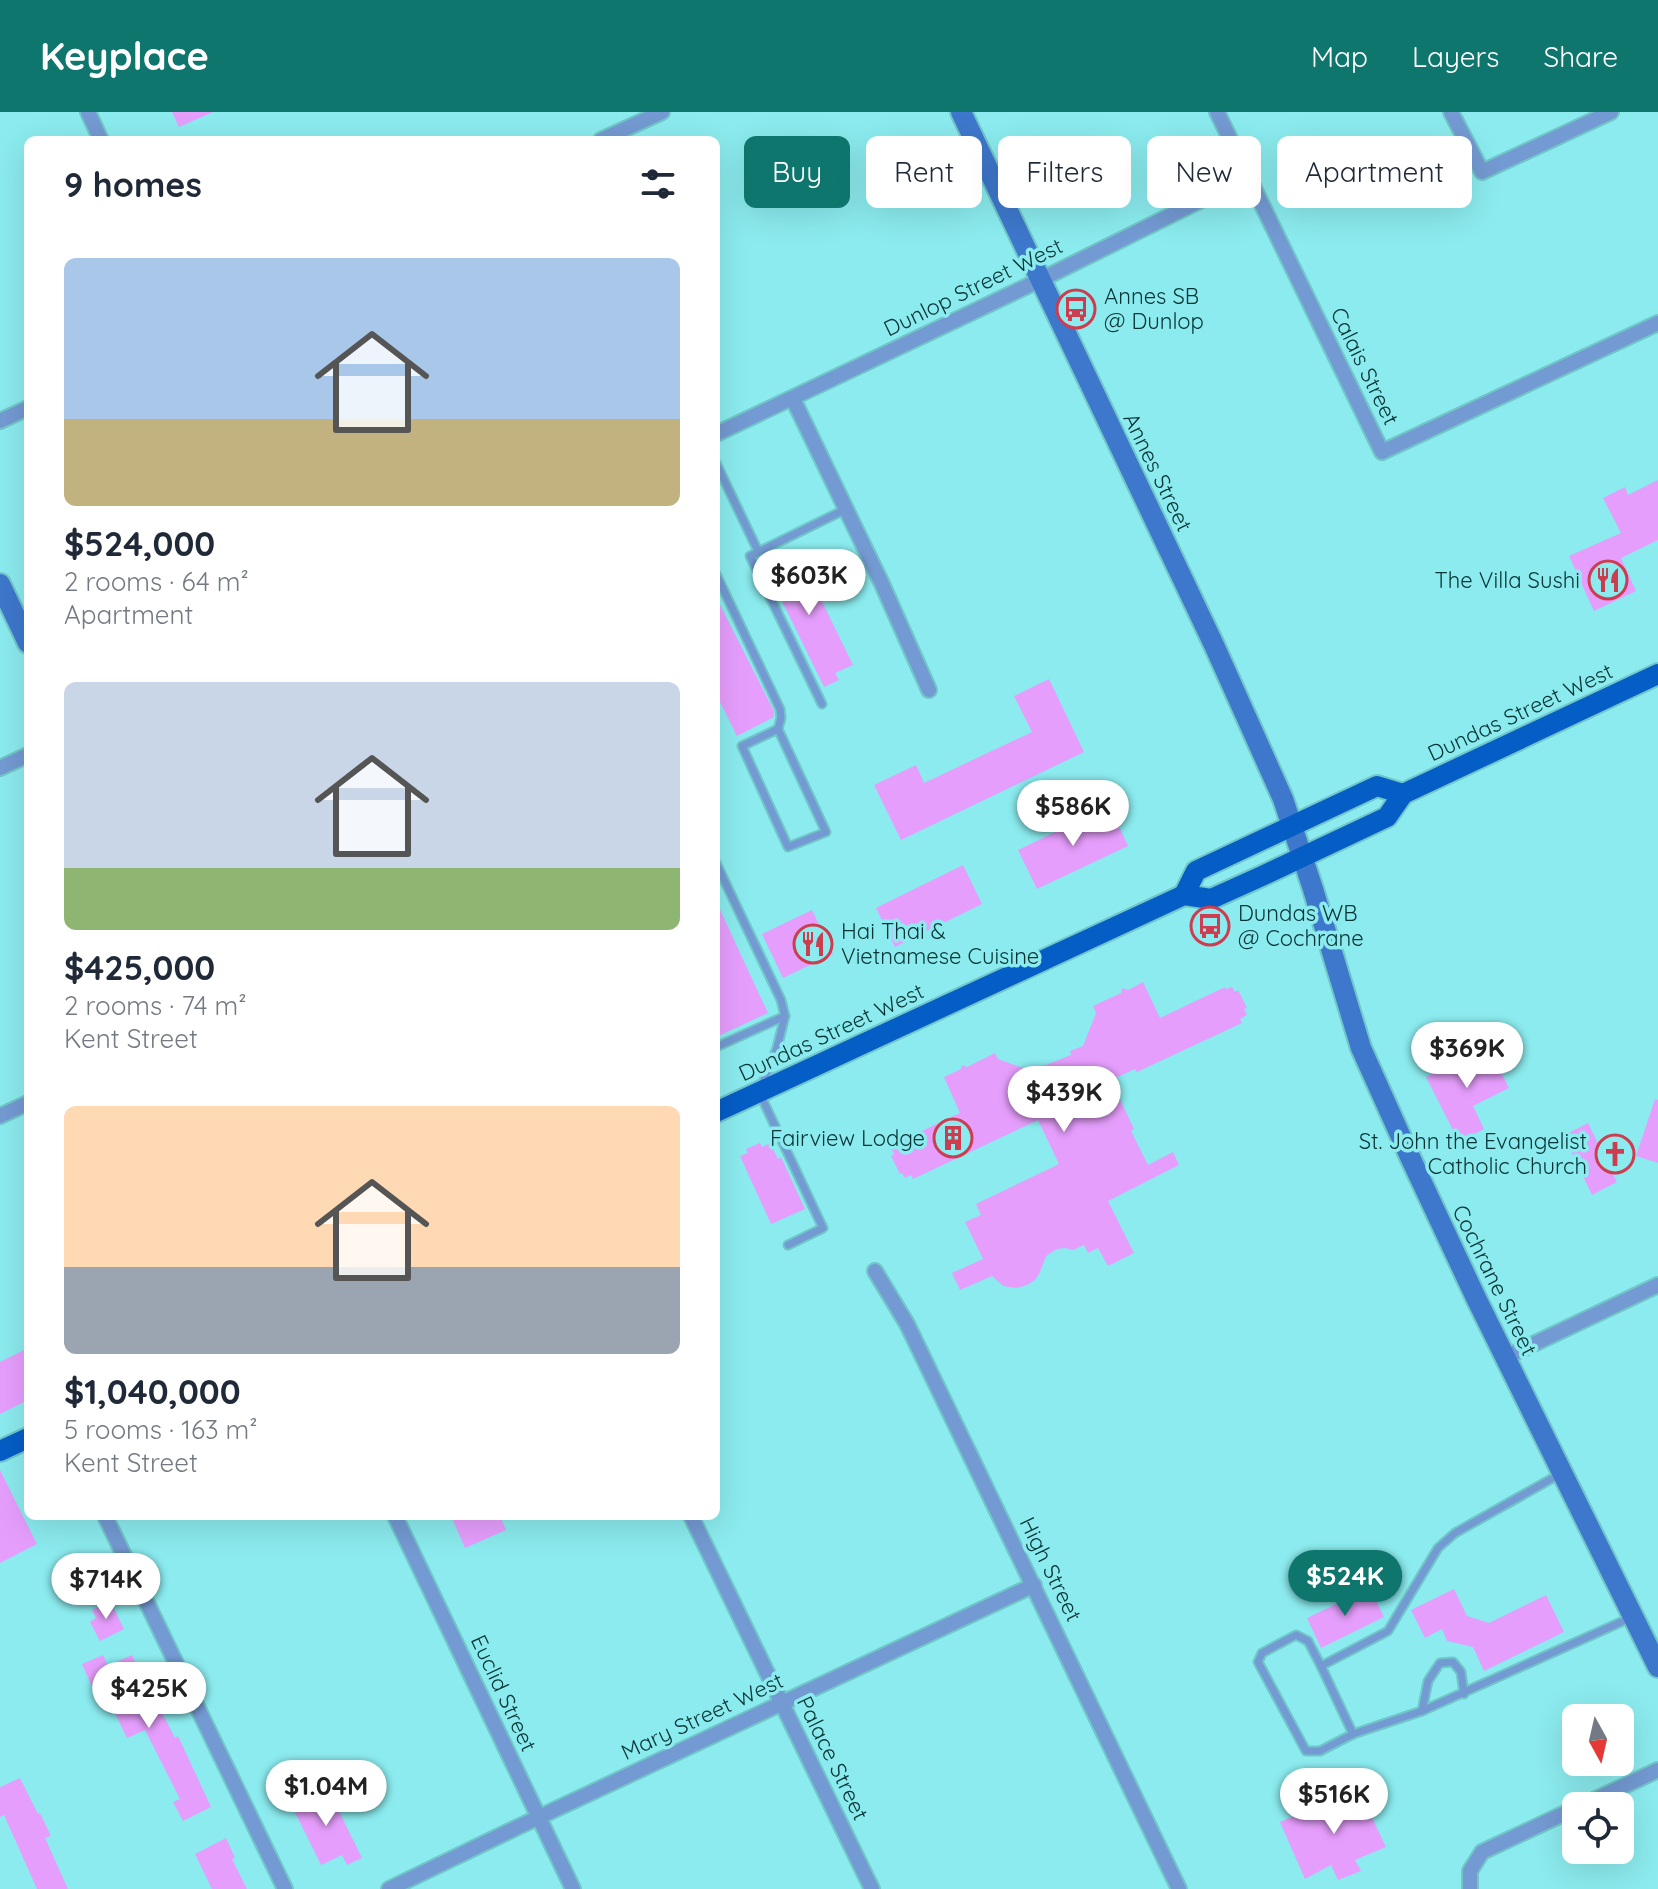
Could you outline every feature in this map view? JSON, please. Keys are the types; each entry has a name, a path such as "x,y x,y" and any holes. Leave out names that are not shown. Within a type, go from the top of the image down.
{"main road":[{"name":"Annes Street","path":"961,112 1214,645 1283,799 1302,856"},
{"path":"0,584 24,635"},
{"name":"Dundas Street West","path":"720,1110 1184,895 1211,899 1387,817 1403,794 1658,674"},
{"name":"Dundas Street West","path":"1184,895 1196,871 1377,786 1403,794"},
{"name":"Cochrane Street","path":"1302,856 1361,1048 1410,1157 1658,1667"},
{"path":"0,1451 24,1440"}],"street":[{"path":"88,112 99,136"},
{"path":"610,136 662,112"},
{"name":"Calais Street","path":"1217,112 1228,136"},
{"path":"1451,112 1482,172 1611,112"},
{"name":"Calais Street","path":"1261,204 1382,452 1658,323"},
{"name":"Dunlop Street West","path":"720,432 1185,208"},
{"path":"793,399 929,690"},
{"path":"0,421 24,410"},
{"path":"0,768 24,757"},
{"path":"0,1116 24,1105"},
{"name":"High Street","path":"875,1271 907,1324 1179,1889"},
{"path":"1506,1357 1658,1285"},
{"path":"107,1520 285,1889"},
{"name":"Euclid Street","path":"397,1520 573,1889"},
{"name":"Palace Street","path":"693,1520 872,1889"},
{"name":"Mary Street West","path":"389,1889 1034,1585"},
{"path":"1611,1792 1658,1770"},
{"path":"1470,1889 1470,1871 1482,1852 1562,1815"}],"lane":[{"path":"720,471 758,551"},
{"path":"822,704 750,556 846,509"},
{"path":"720,582 780,709 778,729 826,832 788,847 742,746 778,729"},
{"path":"720,871 781,1000 785,1016 777,1048 759,1092 823,1228 788,1245"},
{"path":"720,1045 785,1016"},
{"path":"1321,1666 1388,1631 1438,1548 1455,1533 1562,1473"},
{"path":"1353,1734 1308,1641 1296,1635 1262,1653 1258,1662 1306,1751 1320,1751 1353,1734 1464,1694 1633,1616"},
{"path":"1422,1711 1428,1681 1440,1663 1453,1662 1461,1672 1464,1694"}],"building":[{"path":"172,112 213,112 179,127"},
{"path":"1658,480 1658,540 1621,558 1636,591 1594,611 1569,556 1621,533 1603,498 1625,487 1628,495"},
{"path":"797,550 853,665 835,673 839,680 824,687 765,566"},
{"path":"720,605 774,711 774,717 737,736 720,702"},
{"path":"1049,679 1084,752 901,840 874,785 916,765 924,783 1032,732 1014,696"},
{"path":"1109,806 1128,846 1037,889 1018,850"},
{"path":"963,865 982,904 895,947 876,908"},
{"path":"720,910 768,1013 720,1035"},
{"path":"812,910 833,954 783,978 762,934"},
{"name":"Fairview Lodge","path":"1143,982 1160,1018 1225,987 1232,987 1235,992 1238,990 1247,1015 1240,1019 1242,1023 1137,1072 1135,1069 1111,1080 1148,1165 1173,1152 1179,1165 1108,1201 1134,1253 1108,1266 1098,1248 1088,1253 1084,1245 1073,1250 1057,1249 1046,1256 1035,1280 1027,1285 1017,1288 1003,1286 992,1276 960,1290 952,1273 983,1259 965,1222 981,1215 976,1204 1059,1164 1038,1120 913,1179 911,1175 905,1178 900,1174 891,1156 894,1154 890,1146 960,1113 944,1077 961,1069 962,1065 967,1067 995,1053 998,1059 1031,1071 1071,1055 1070,1051 1083,1046 1096,1013 1093,1006 1121,993 1122,988 1128,990"},
{"path":"1488,1046 1509,1088 1473,1106 1484,1129 1459,1142 1426,1077"},
{"path":"1655,1099 1658,1100 1658,1163 1636,1156"},
{"name":"St. John the Evangelist Catholic Church","path":"1588,1123 1602,1152 1626,1140 1635,1159 1618,1167 1619,1171 1613,1174 1617,1182 1592,1195 1565,1135"},
{"path":"760,1143 762,1147 770,1143 778,1159 781,1157 805,1209 771,1224 740,1156 748,1153 746,1149"},
{"path":"24,1350 24,1402 0,1414 0,1362"},
{"path":"0,1470 37,1544 0,1563"},
{"path":"453,1520 502,1520 506,1530 465,1548"},
{"path":"1370,1588 1384,1617 1321,1648 1307,1618"},
{"path":"1454,1589 1467,1616 1489,1623 1546,1595 1564,1632 1484,1671 1473,1647 1447,1641 1442,1629 1425,1638 1411,1610"},
{"path":"110,1601 124,1629 100,1641 90,1622 96,1618 92,1610"},
{"path":"103,1655 108,1666 132,1655 141,1674 117,1685 128,1709 154,1697 175,1738 178,1736 211,1807 183,1821 173,1802 180,1799 145,1730 127,1738 111,1705 102,1709 82,1664"},
{"path":"20,1778 51,1836 45,1838 68,1889 37,1889 4,1815 0,1817 0,1787"},
{"path":"327,1787 362,1858 347,1865 342,1855 321,1865 291,1804"},
{"path":"1358,1788 1386,1847 1355,1860 1361,1871 1338,1880 1331,1865 1305,1879 1280,1822"},
{"path":"226,1838 235,1858 232,1859 247,1889 212,1889 195,1854"}],"place":[{"name":"Annes SB @ Dunlop","path":"1076,309"},
{"name":"The Villa Sushi","path":"1608,580"},
{"name":"Dundas WB @ Cochrane","path":"1210,926"},
{"name":"Hai Thai & Vietnamese Cuisine","path":"813,944"},
{"name":"Fairview Lodge","path":"953,1138"},
{"name":"St. John the Evangelist Catholic Church","path":"1615,1154"}]}
